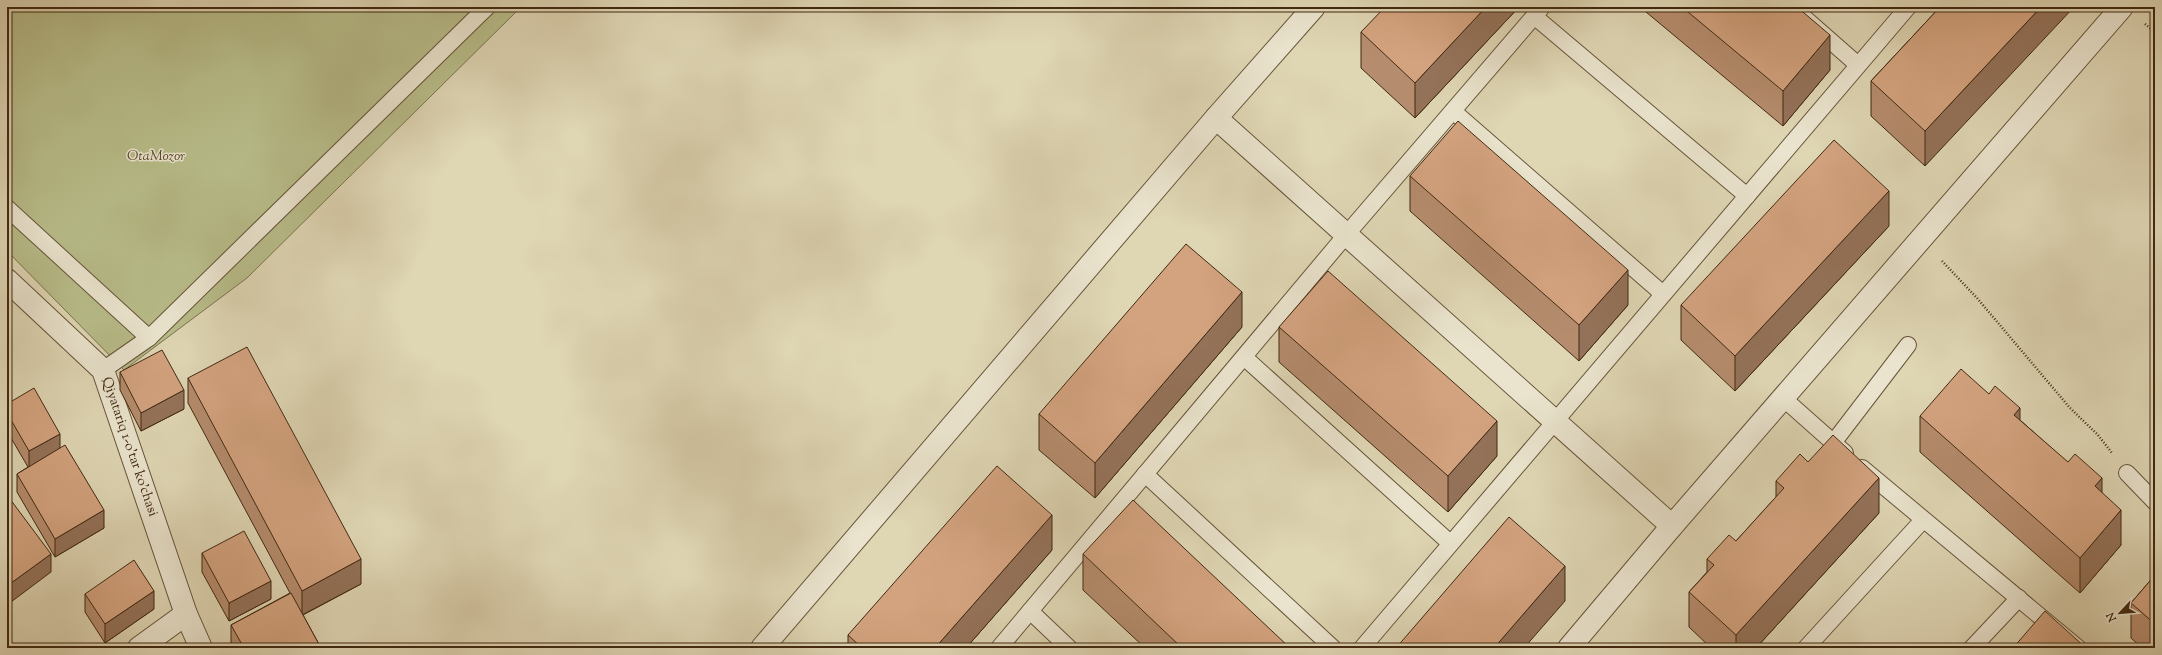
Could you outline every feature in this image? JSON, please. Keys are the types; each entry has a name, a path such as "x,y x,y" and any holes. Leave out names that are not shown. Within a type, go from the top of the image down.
{"street":[{"path":"762,648 1216,118 1314,7"},
{"path":"1569,648 1672,526 2122,7"},
{"path":"1216,118 1672,526"},
{"name":"Qiyatariq 1-o'tar ko'chasi","path":"9,286 103,370 186,614 201,648"},
{"path":"139,648 186,614"}],"lane":[{"path":"103,370 149,338 487,7"},
{"path":"1792,7 1858,65"},
{"path":"1362,648 1908,7"},
{"path":"999,648 1346,235 1538,12 1747,196"},
{"path":"1453,111 1663,294"},
{"path":"7,208 149,338"},
{"path":"1833,443 1908,345"},
{"path":"1244,357 1450,544"},
{"path":"1783,398 1923,520 2078,648"},
{"path":"2127,473 2155,502"},
{"path":"1145,474 1334,648"},
{"path":"1806,648 1923,520"},
{"path":"1972,648 2019,598"},
{"path":"1030,611 1069,648"}],"path":[{"path":"1921,239 1992,314 2070,408 2098,435 2127,473"}],"green space":[{"name":"OtaMozor","path":"7,7 521,7 247,278 124,370 7,251"}],"building":[{"path":"1385,7 1486,7 1415,83 1361,32"},
{"path":"1682,7 1797,7 1830,35 1783,91"},
{"path":"1940,7 2041,7 1925,131 1871,81"},
{"path":"1458,121 1628,270 1579,325 1410,176"},
{"path":"1834,140 1889,191 1735,356 1681,305"},
{"path":"1186,244 1242,292 1095,463 1039,414"},
{"path":"1328,271 1497,421 1448,476 1279,327"},
{"path":"247,347 361,559 302,591 188,378"},
{"path":"162,350 184,390 141,413 120,372"},
{"path":"1961,369 1989,394 1995,386 2020,408 2014,415 2068,462 2075,454 2102,478 2095,486 2121,510 2080,558 1920,416"},
{"path":"34,388 60,434 29,451 7,413 7,404"},
{"path":"1833,435 1879,478 1736,635 1689,592 1714,565 1707,559 1729,535 1736,541 1784,488 1776,481 1800,454 1808,462"},
{"path":"65,445 104,510 55,539 17,474"},
{"path":"997,466 1052,515 935,648 862,648 848,635"},
{"path":"7,495 51,554 7,586"},
{"path":"1133,500 1290,648 1182,648 1083,554"},
{"path":"1509,517 1565,566 1494,648 1396,648"},
{"path":"244,531 271,581 229,603 202,553"},
{"path":"134,560 154,591 105,624 85,594"},
{"path":"2155,575 2155,624 2131,603"},
{"path":"291,593 321,648 244,648 231,625"},
{"path":"2045,611 2086,648 2013,648"}]}
